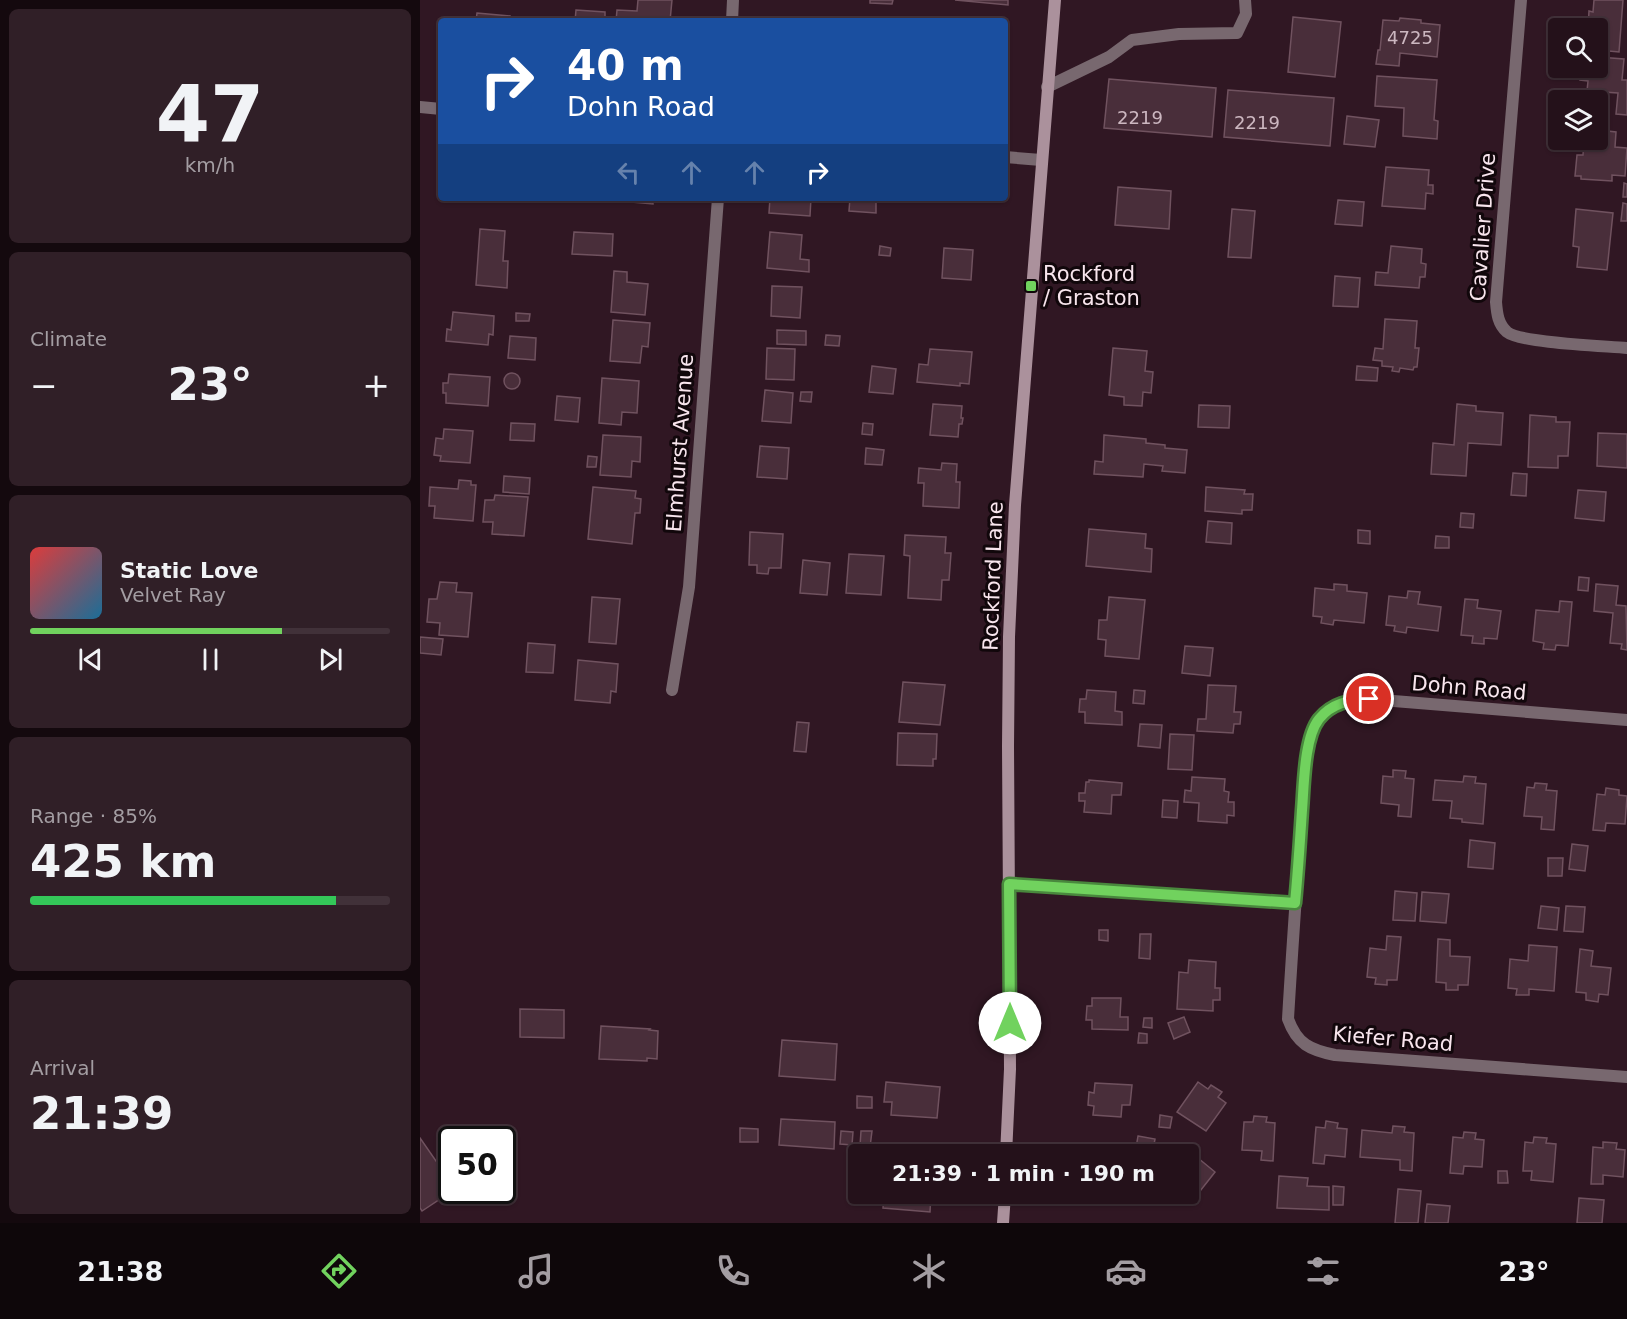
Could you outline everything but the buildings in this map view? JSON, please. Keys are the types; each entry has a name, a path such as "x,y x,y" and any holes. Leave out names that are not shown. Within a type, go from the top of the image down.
{"main road":[{"name":"Rockford Lane","path":"1007,1144 1010,1069 1009,637 1014,527 1054,0"},
{"path":"1003,1223 1004,1204"}],"street":[{"path":"732,18 733,0"},
{"path":"1047,87 1109,57 1132,40 1179,34 1237,33 1246,14 1245,0"},
{"name":"Cavalier Drive","path":"1521,0 1496,302 1497,319 1513,336 1627,348"},
{"path":"420,107 438,109"},
{"path":"1008,157 1041,160"},
{"name":"Elmhurst Avenue","path":"672,690 689,587 718,201"},
{"name":"Dohn Road","path":"1295,903 1310,737 1317,721 1327,710 1347,700 1369,699 1627,720"},
{"path":"1009,884 1295,903"},
{"name":"Kiefer Road","path":"1295,903 1288,1019 1292,1030 1301,1042 1316,1051 1335,1055 1627,1077"}],"place":[{"name":"Rockford / Graston","path":"1031,286"}],"route":[{"path":"1010,1023 1009,884 1295,903 1310,737 1317,721 1327,710 1347,700 1369,699"}]}
